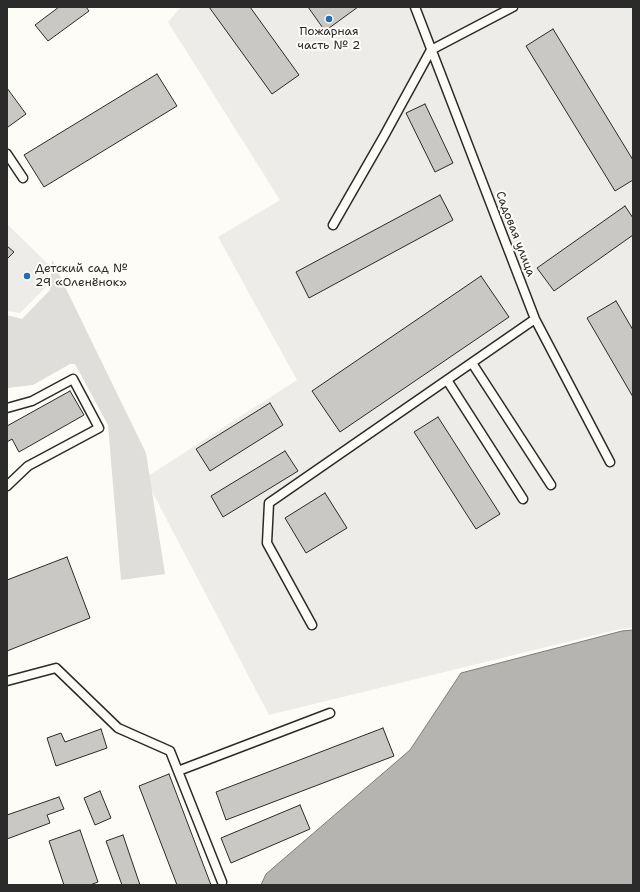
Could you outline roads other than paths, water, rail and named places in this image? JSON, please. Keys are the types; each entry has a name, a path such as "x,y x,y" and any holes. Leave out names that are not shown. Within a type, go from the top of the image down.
{"lane":[{"name":"Садовая улица","path":"414,7 535,319 610,462"},
{"path":"333,225 431,50 513,7"},
{"path":"7,154 23,178"},
{"path":"312,625 267,543 269,503 535,319"},
{"path":"472,363 551,485"},
{"path":"7,408 32,401 73,379 99,428 28,466 7,486"},
{"path":"447,380 524,500"},
{"path":"7,681 56,668 118,728 170,751 222,882"},
{"path":"178,771 330,713"}],"place":[{"name":"Пожарная часть № 2","path":"329,19"},
{"name":"Детский сад № 29 «Оленёнок»","path":"27,276"}]}
